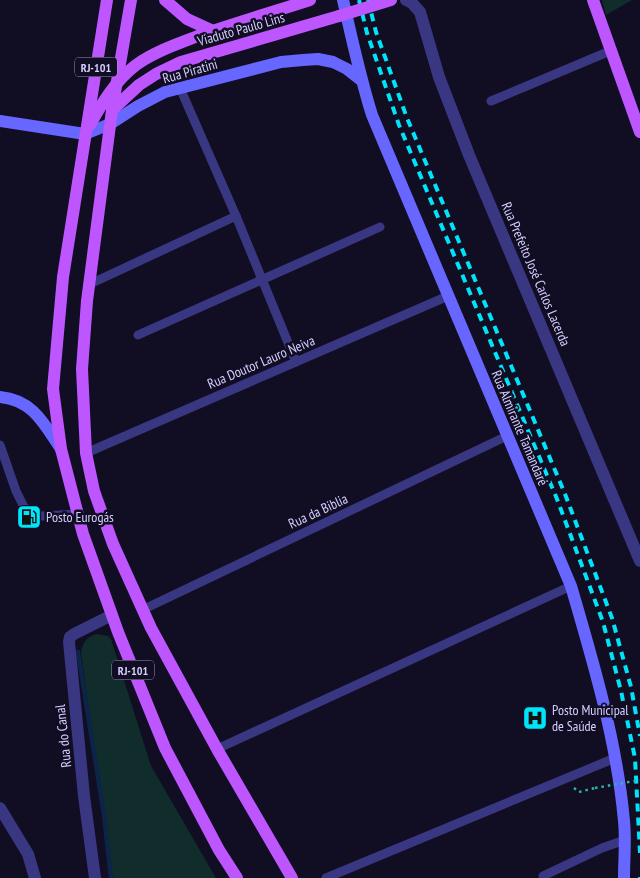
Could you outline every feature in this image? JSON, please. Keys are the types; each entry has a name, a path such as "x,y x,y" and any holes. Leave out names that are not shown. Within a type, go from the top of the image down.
{"main road":[{"name":"RJ-101","path":"107,0 63,277 53,389 61,449 83,534 112,615 165,748 236,878"},
{"name":"RJ-101","path":"131,0 112,110 90,284 82,369 86,453 94,492 113,544 142,610 217,749 292,878"},
{"path":"165,0 187,19 213,31"},
{"name":"Viaduto Paulo Lins","path":"116,84 136,66 175,44 310,0"},
{"name":"Rua Almirante Tamandaré","path":"343,0 361,80 372,115 571,586 588,646 615,758 624,821 624,878"},
{"name":"Viaduto Paulo Lins","path":"112,110 139,85 181,62 391,0"},
{"path":"593,0 610,50 636,111 640,132"},
{"name":"Rua Piratini","path":"85,134 110,124 165,92 281,62 318,59 333,62 348,69 361,80"},
{"path":"0,121 85,134 104,100 116,84"},
{"path":"0,398 6,398 25,405 36,413 61,449"}],"street":[{"name":"Rua Prefeito José Carlos Lacerda","path":"406,0 412,3 420,12 439,77 469,155 640,561"},
{"name":"Rua do Canal","path":"95,878 84,796 69,642 70,637 74,634 112,615"},
{"path":"0,808 28,854 35,878"}],"lane":[{"path":"491,101 610,50"},
{"path":"180,88 263,279 296,362"},
{"path":"90,284 236,216"},
{"path":"138,335 380,227"},
{"name":"Rua Doutor Lauro Neiva","path":"86,453 448,296"},
{"name":"Rua da Biblia","path":"142,610 507,436"},
{"path":"0,445 16,491 24,507 32,514 41,516 78,514"},
{"path":"217,749 571,586"},
{"path":"326,878 615,758"},
{"path":"543,876 602,848 625,840"}],"path":[{"path":"595,788 640,780"}],"green space":[{"path":"602,0 632,0 606,15"},
{"path":"96,634 108,636 111,639 151,766 216,878 112,878 81,652 85,641"}],"waterway":[{"path":"78,652 104,815 111,878"}],"railway":[{"path":"359,0 367,33 399,125 557,499 603,622 621,691 635,758 640,853"},
{"path":"368,0 376,32 407,118 565,494 612,618 631,687 640,736"}],"place":[{"name":"Posto Eurogás","path":"29,517"},
{"name":"Posto Municipal de Saúde","path":"535,718"}]}
